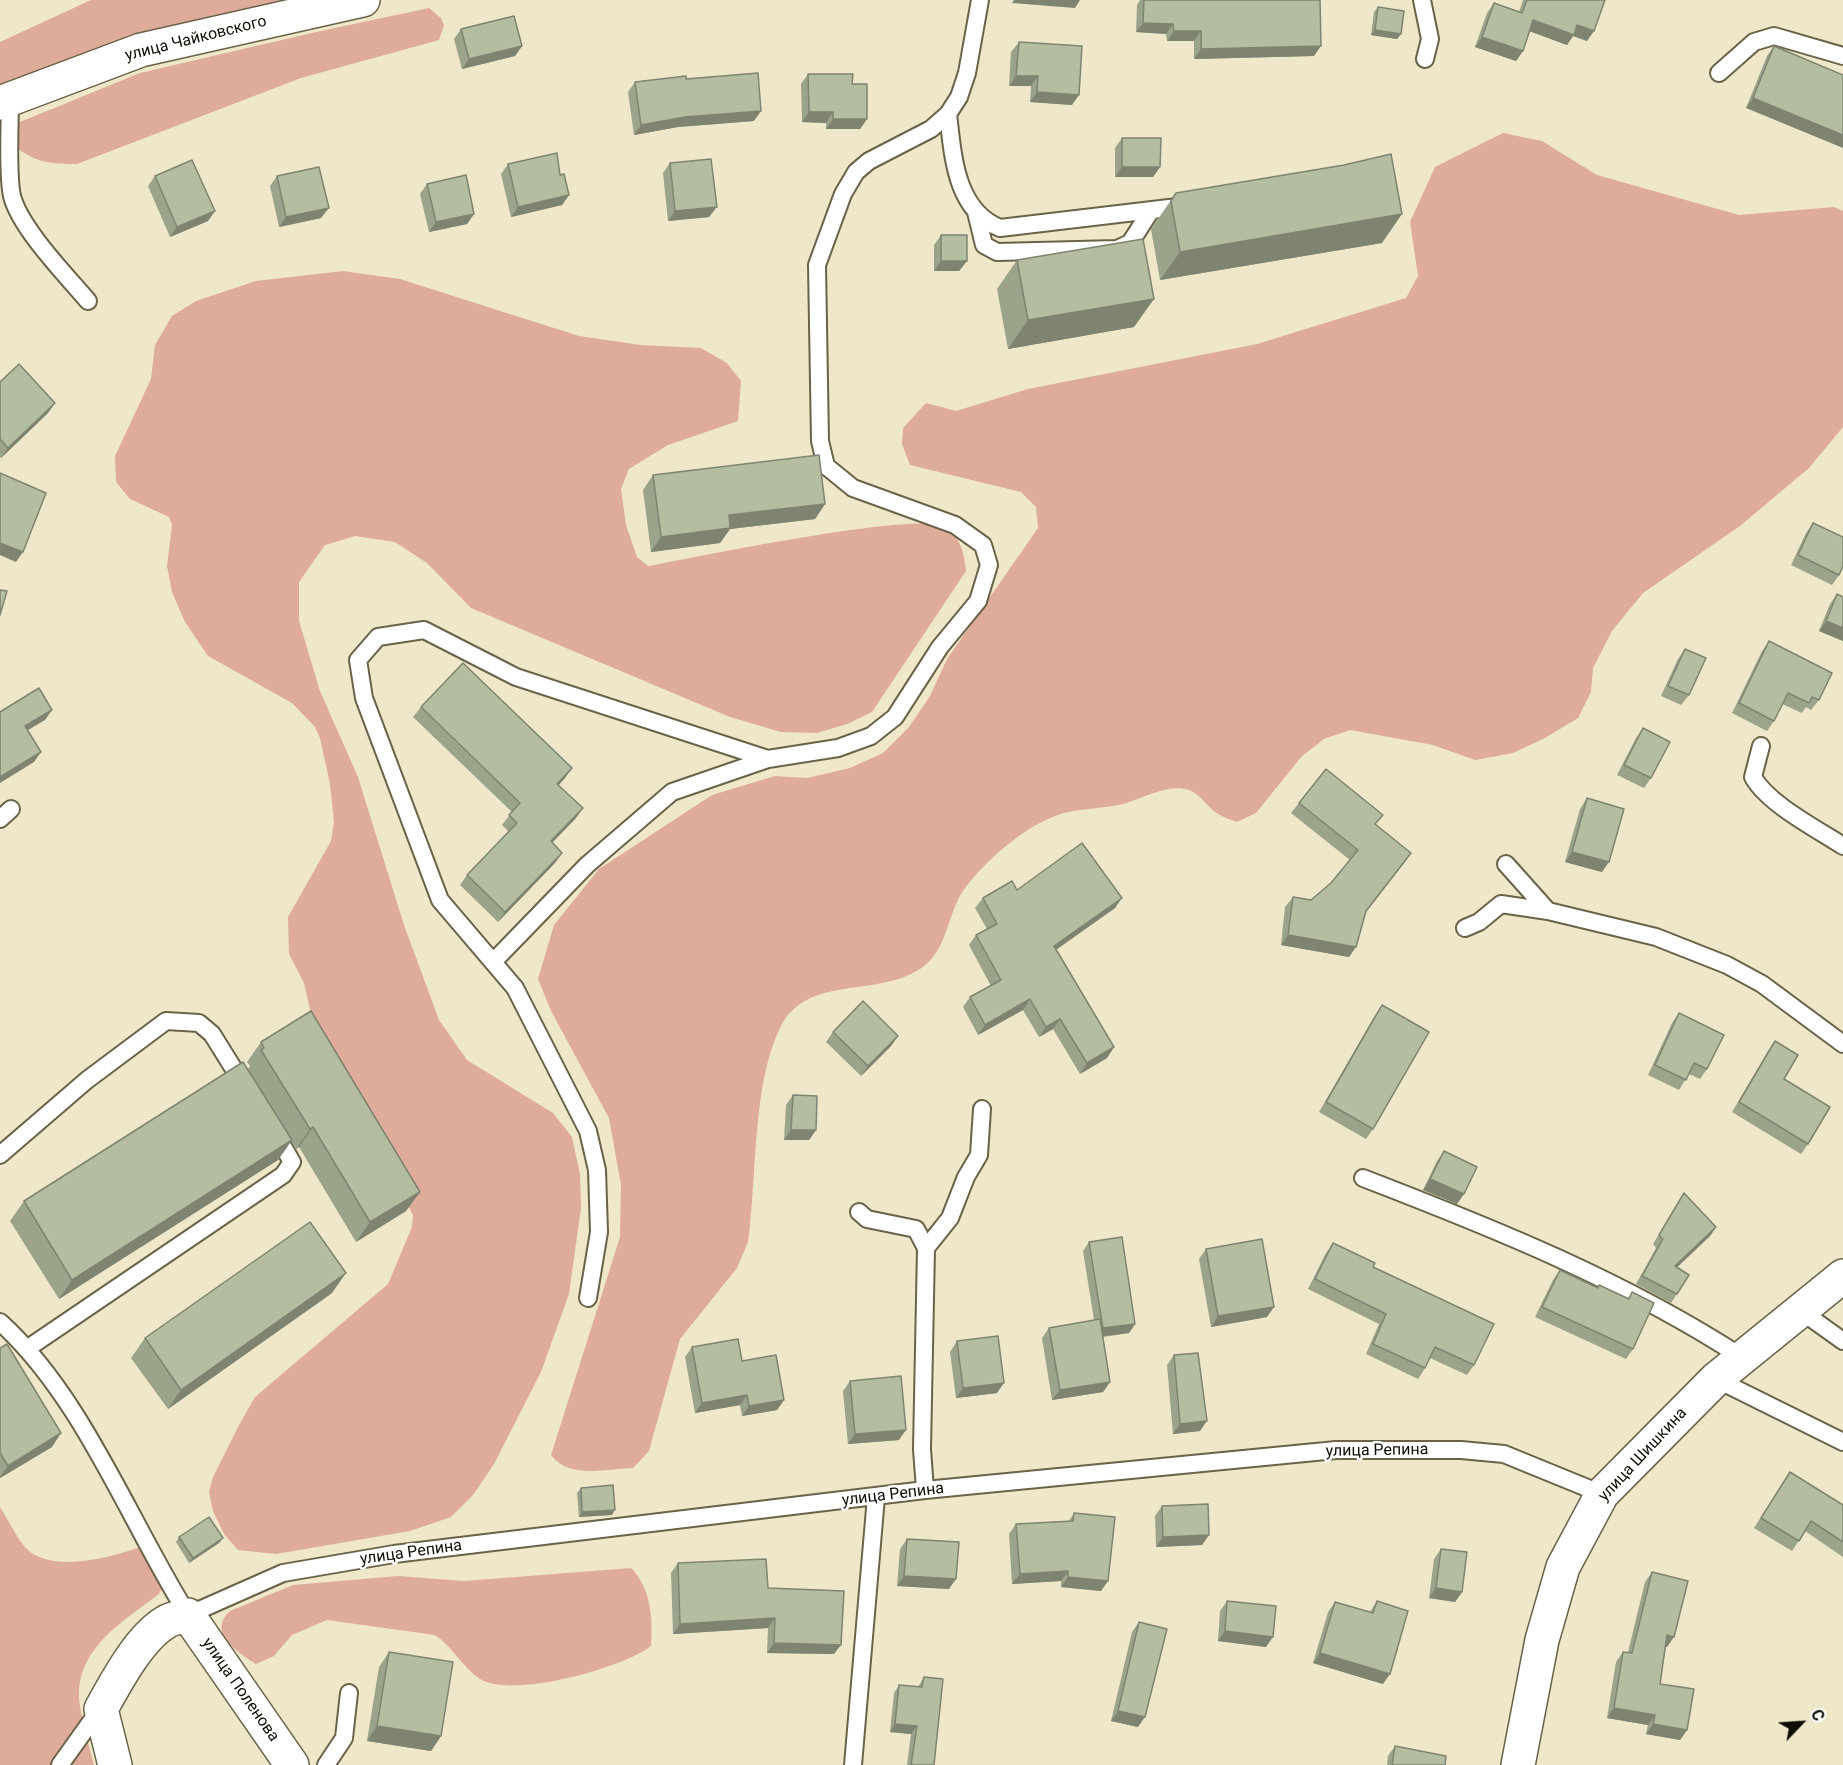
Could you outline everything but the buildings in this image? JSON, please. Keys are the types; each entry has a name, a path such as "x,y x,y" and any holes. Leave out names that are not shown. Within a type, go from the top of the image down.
{"street":[{"name":"улица Чайковского","path":"5,101 141,50 363,0"},
{"name":"улица Шишкина","path":"1518,1765 1542,1640 1563,1568 1602,1494 1716,1379 1843,1276"},
{"path":"115,1765 101,1709 124,1669 141,1647 166,1622 188,1615"},
{"name":"улица Поленова","path":"188,1615 292,1765"}],"lane":[{"path":"493,962 587,866 672,792 768,759 838,748 871,736 895,717 940,647 978,601 989,565 983,545 955,525 853,488 826,466 820,441 817,265 843,194 856,172 869,161 931,129 948,114 959,97 968,73 980,0"},
{"path":"1422,0 1430,39 1425,58"},
{"path":"1719,73 1754,42 1774,36 1843,56"},
{"path":"5,101 12,194 17,211 54,262 88,301"},
{"path":"948,114 956,173 976,212 984,245 997,252 1117,249 1130,243 1150,212"},
{"path":"976,212 988,224 1000,228 1150,212 1207,202"},
{"path":"588,1298 599,1232 597,1170 588,1131 515,988 440,900 364,698 358,660 378,637 424,630 516,677 768,759"},
{"path":"1761,746 1753,777 1756,783 1780,804 1843,846"},
{"path":"1506,864 1548,911"},
{"path":"1465,928 1479,922 1501,904 1548,911 1656,938 1727,964 1762,984 1843,1044"},
{"path":"0,1155 87,1080 166,1021 199,1023 212,1035 255,1101"},
{"path":"926,1248 950,1218 966,1177 979,1155 982,1109"},
{"path":"28,1348 284,1175 292,1162 267,1120"},
{"path":"1363,1178 1474,1222 1588,1272 1706,1334 1743,1358"},
{"path":"859,1212 867,1220 916,1229 926,1248 921,1449 925,1490"},
{"path":"1801,1311 1843,1341"},
{"path":"0,1322 28,1348 96,1449 188,1615"},
{"path":"1716,1379 1843,1442"},
{"name":"улица Репина","path":"188,1615 283,1573 394,1554 925,1490 1336,1450 1461,1450 1504,1454 1602,1494"},
{"path":"853,1765 876,1497"},
{"path":"326,1765 345,1738 349,1693"},
{"path":"60,1765 101,1709"}],"shaded area":[{"path":"91,0 285,0 143,33 0,84 0,42"},
{"path":"429,8 441,18 444,25 439,40 301,78 77,164 59,164 33,158 12,142 15,124 140,73"},
{"path":"1503,133 1542,141 1597,175 1739,215 1834,207 1843,211 1843,427 1809,468 1740,526 1643,593 1612,631 1593,668 1591,692 1578,718 1545,738 1513,753 1475,760 1433,745 1350,730 1324,739 1302,756 1256,813 1237,822 1216,812 1194,792 1181,788 1155,792 1115,806 1061,814 1021,834 984,866 959,898 937,952 920,969 902,978 883,983 824,993 807,1000 792,1011 780,1028 764,1076 748,1242 737,1268 680,1339 649,1451 633,1468 588,1471 567,1467 558,1462 551,1455 620,1237 621,1185 609,1118 551,1011 538,979 554,925 599,869 712,795 775,776 807,778 850,768 883,753 909,727 930,696 947,659 1038,528 1036,507 1021,492 910,465 902,444 903,428 926,403 956,411 1028,389 1257,344 1406,298 1418,276 1410,222 1435,167"},
{"path":"343,271 400,279 579,336 641,345 701,348 727,363 741,381 738,421 668,445 629,469 621,489 626,525 637,557 648,566 803,537 927,523 946,527 955,535 963,552 966,571 872,712 847,724 817,733 781,732 730,717 471,608 427,563 395,542 355,536 325,545 299,582 299,621 320,691 358,777 404,925 439,1020 467,1060 553,1113 572,1137 580,1174 581,1208 569,1294 541,1372 494,1464 473,1495 451,1517 410,1531 276,1554 238,1550 224,1534 213,1511 209,1492 213,1477 255,1397 388,1284 412,1227 413,1215 316,1036 304,983 289,954 288,917 331,841 334,822 330,784 320,738 315,727 292,703 208,656 185,622 172,592 167,566 172,525 169,517 130,499 116,482 115,456 151,379 155,345 172,316 196,301 256,281"},
{"path":"0,1507 21,1542 35,1555 63,1562 95,1559 137,1548 141,1549 162,1588 159,1594 102,1640 91,1654 84,1669 80,1687 80,1706 94,1765 0,1765"},
{"path":"631,1568 647,1594 652,1625 651,1646 617,1663 541,1683 495,1684 480,1679 435,1635 327,1620 292,1635 274,1656 256,1664 234,1648 223,1635 224,1619 230,1611 293,1585 398,1576 464,1581"}]}
